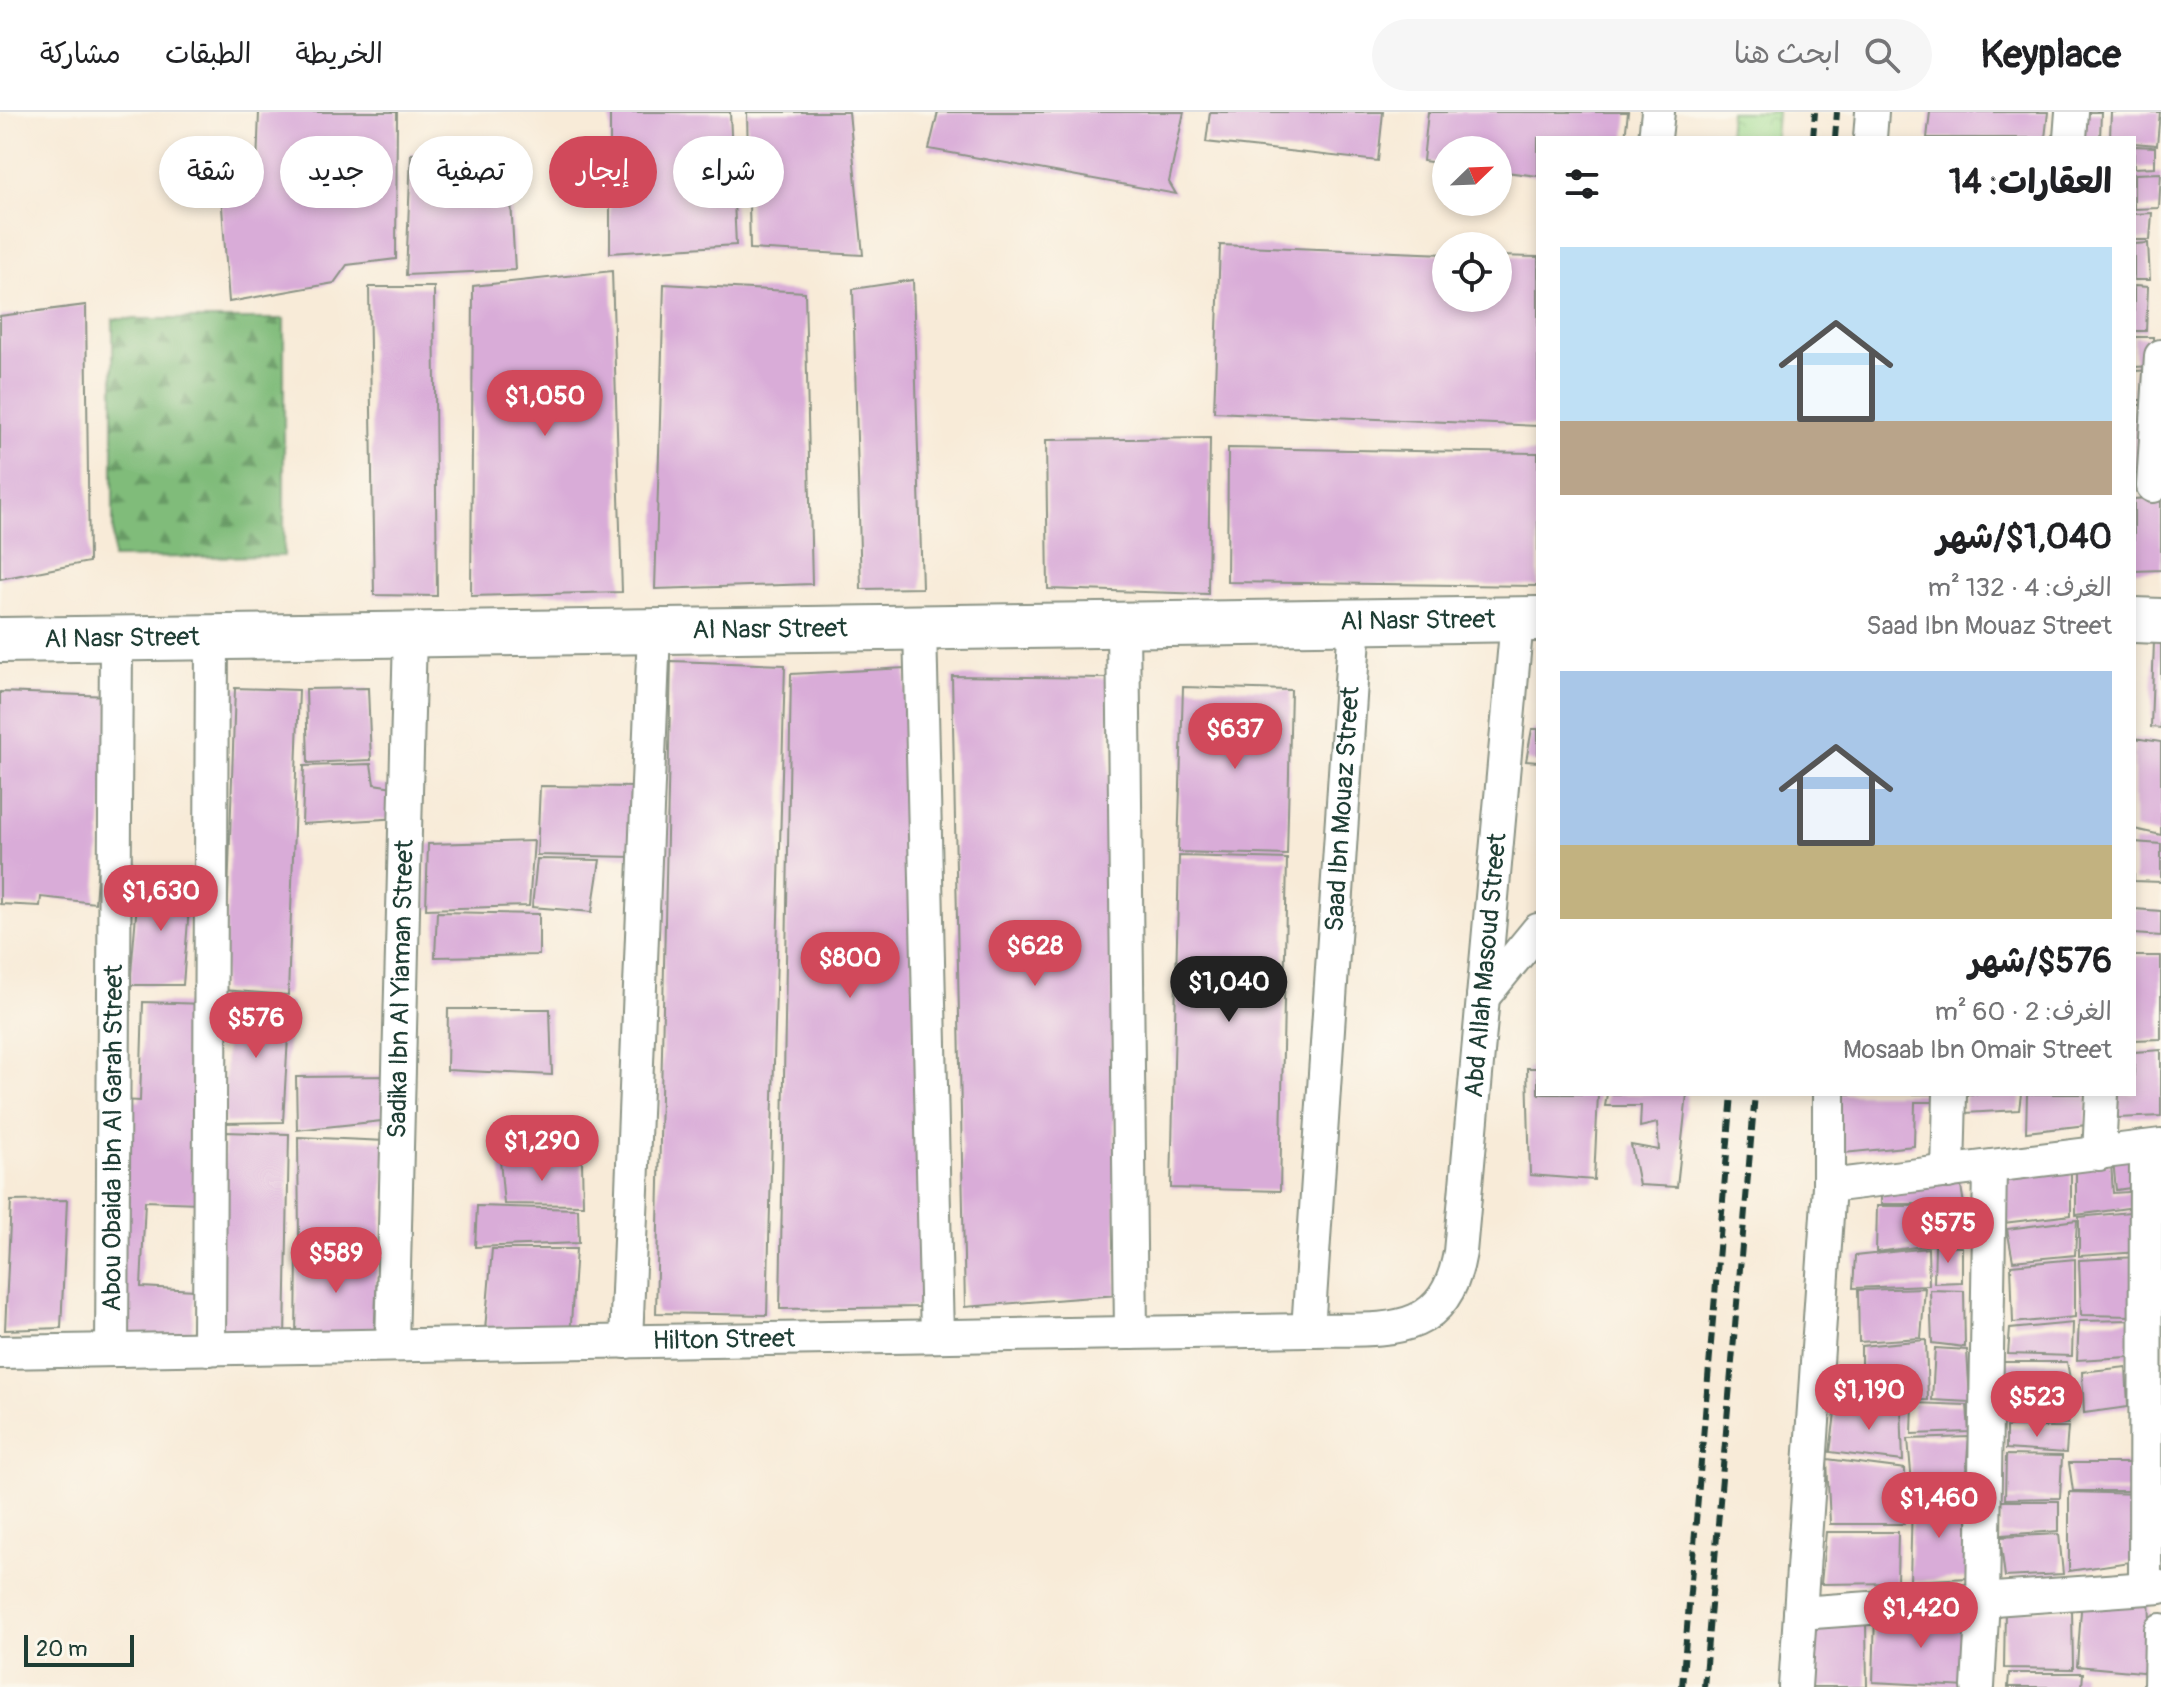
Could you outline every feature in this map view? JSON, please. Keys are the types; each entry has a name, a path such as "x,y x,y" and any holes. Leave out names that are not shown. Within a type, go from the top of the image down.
{"street":[{"path":"1655,136 1658,112"},
{"path":"1870,136 1872,112"},
{"path":"2070,136 2072,112"},
{"path":"2149,486 2161,356"},
{"name":"Al Nasr Street","path":"0,640 1528,620"},
{"name":"Abd Allah Masoud Street","path":"1440,1304 1455,1280 1460,1252 1483,997 1528,620"},
{"path":"2136,620 2161,621"},
{"name":"Saad Ibn Mouaz Street","path":"1308,1330 1355,622"},
{"path":"1123,625 1131,1333"},
{"path":"920,628 937,1336"},
{"path":"626,1342 654,631"},
{"name":"Sadika Ibn Al Yiaman Street","path":"392,1345 410,634"},
{"path":"209,1349 212,637"},
{"name":"Abou Obaida Ibn Al Garah Street","path":"112,1350 116,638"},
{"path":"1483,997 1536,932"},
{"path":"1795,1687 1829,1186 1829,1096"},
{"path":"1948,1172 1950,1096"},
{"path":"2099,1154 2102,1096"},
{"path":"1800,1613 2153,1588 2154,1146 1829,1186"},
{"path":"1978,1687 1983,1600 1990,1167"},
{"name":"Hilton Street","path":"0,1352 1390,1328 1417,1321 1440,1304"},
{"path":"2160,1687 2161,1630"}],"green space":[{"path":"1730,112 1777,112 1775,136 1728,136"},
{"path":"113,319 284,319 284,556 113,558"}],"building":[{"path":"259,112 397,112 396,259 347,265 334,283 229,302 222,208 264,208 264,136 258,136"},
{"path":"610,112 730,112 731,136 673,136 673,208 734,208 736,245 610,253 610,208 657,208 657,136 610,136"},
{"path":"747,112 849,112 863,255 750,249 749,208 784,208 784,136 748,136"},
{"path":"938,112 1184,112 1169,182 1176,194 929,149"},
{"path":"1210,112 1383,112 1378,161 1206,142"},
{"path":"1428,112 1628,112 1625,136 1536,136 1536,176 1512,173 1512,136 1432,136 1432,162 1423,161"},
{"path":"1930,112 2048,112 2045,136 1927,136"},
{"path":"2076,112 2101,112 2100,136 2075,136"},
{"path":"2111,112 2160,112 2157,145 2136,143 2136,136 2110,136"},
{"path":"2136,146 2155,147 2155,167 2136,168"},
{"path":"2161,173 2159,208 2136,209 2136,174"},
{"path":"409,202 409,208 511,208 515,270 406,275"},
{"path":"2152,213 2150,240 2136,240 2136,214"},
{"path":"2148,243 2150,280 2136,280 2136,244"},
{"path":"1220,245 1432,253 1432,312 1512,312 1512,256 1536,257 1536,426 1214,412"},
{"path":"612,271 622,592 471,596 473,286"},
{"path":"913,280 922,588 861,589 853,289"},
{"path":"664,284 805,292 812,584 655,589"},
{"path":"2136,286 2148,287 2146,331 2136,331"},
{"path":"369,287 434,287 437,596 374,595"},
{"path":"86,305 89,562 0,579 0,316"},
{"path":"2136,337 2153,337 2154,366 2136,367"},
{"path":"2154,370 2150,400 2136,400 2136,371"},
{"path":"2136,405 2149,405 2149,473 2136,474"},
{"path":"1210,438 1208,594 1048,589 1046,440"},
{"path":"1228,448 1536,453 1536,586 1227,582"},
{"path":"2161,497 2161,570 2136,571 2136,499"},
{"path":"2154,641 2161,641 2161,728 2151,727"},
{"path":"671,661 785,665 767,1315 656,1313"},
{"path":"906,668 921,1307 780,1309 791,674"},
{"path":"952,676 1108,678 1117,1295 965,1307"},
{"path":"1183,687 1291,690 1287,855 1178,852"},
{"path":"235,688 299,690 288,995 222,990"},
{"path":"368,688 371,760 308,763 306,689"},
{"path":"0,692 111,696 95,903 41,897 40,906 0,904"},
{"path":"1532,729 1536,729 1536,762 1526,761"},
{"path":"2136,738 2161,742 2161,835 2136,829"},
{"path":"371,764 374,784 400,788 401,818 302,824 304,766"},
{"path":"540,786 638,787 634,857 537,855"},
{"path":"534,841 529,906 426,909 428,844"},
{"path":"2136,842 2161,844 2161,882 2136,881"},
{"path":"1179,856 1287,859 1280,1191 1171,1188"},
{"path":"537,859 600,860 592,912 532,907"},
{"path":"139,879 191,881 183,985 130,985"},
{"path":"2136,909 2161,911 2161,936 2136,934"},
{"path":"437,912 539,914 539,955 435,957"},
{"path":"2136,956 2161,956 2161,1039 2136,1040"},
{"path":"226,997 290,1003 283,1122 225,1123"},
{"path":"143,1002 205,1004 199,1203 145,1201 141,1287 195,1290 191,1342 117,1345 123,1100 140,1101"},
{"path":"448,1009 550,1009 552,1075 447,1070"},
{"path":"2161,1050 2161,1116 2118,1118 2118,1096 2136,1096 2136,1052"},
{"path":"1527,1068 1536,1068 1536,1096 1598,1096 1594,1180 1530,1175"},
{"path":"391,1076 391,1120 297,1130 296,1077"},
{"path":"1607,1096 1687,1096 1677,1187 1639,1185 1631,1145 1659,1150 1657,1123 1640,1127 1641,1106 1605,1106"},
{"path":"1839,1096 1947,1096 1947,1102 1915,1102 1914,1146 1834,1154"},
{"path":"1965,1096 2021,1096 2019,1110 1965,1113"},
{"path":"2027,1096 2088,1096 2086,1125 2026,1132"},
{"path":"225,1132 289,1134 285,1338 217,1334"},
{"path":"298,1137 386,1141 381,1243 299,1239"},
{"path":"2140,1156 2144,1186 2116,1190 2113,1160"},
{"path":"500,1160 582,1162 583,1205 504,1204"},
{"path":"2111,1163 2113,1193 2144,1191 2142,1206 2076,1215 2076,1168"},
{"path":"2071,1166 2071,1215 2003,1223 2005,1172"},
{"path":"1959,1175 1964,1204 1881,1204 1881,1181"},
{"path":"67,1200 61,1328 5,1330 11,1201"},
{"path":"477,1206 578,1209 579,1243 475,1247"},
{"path":"1877,1206 1939,1206 1940,1244 1876,1252"},
{"path":"2140,1211 2140,1252 2079,1256 2079,1217"},
{"path":"2077,1220 2075,1255 2013,1261 2007,1229"},
{"path":"1935,1246 1962,1247 1962,1282 1934,1283"},
{"path":"1928,1248 1929,1285 1853,1288 1855,1256"},
{"path":"297,1249 378,1250 374,1340 296,1342"},
{"path":"492,1249 576,1249 570,1338 485,1330"},
{"path":"2137,1257 2133,1316 2081,1315 2079,1260"},
{"path":"2075,1259 2075,1317 2013,1323 2011,1265"},
{"path":"1925,1288 1921,1338 1859,1342 1858,1290"},
{"path":"1930,1290 1964,1291 1965,1347 1932,1343"},
{"path":"2132,1320 2129,1357 2077,1360 2079,1321"},
{"path":"2073,1323 2072,1356 2008,1354 2010,1329"},
{"path":"1926,1340 1928,1400 1861,1401 1861,1346"},
{"path":"1935,1348 1967,1350 1970,1402 1932,1400"},
{"path":"1998,1362 2067,1362 2072,1390 1997,1389"},
{"path":"2126,1367 2128,1407 2084,1413 2082,1372"},
{"path":"1999,1394 2070,1396 2068,1424 2004,1421"},
{"path":"1913,1403 1967,1405 1969,1432 1912,1434"},
{"path":"1901,1405 1903,1461 1830,1452 1836,1406"},
{"path":"2006,1427 2068,1427 2066,1453 2006,1449"},
{"path":"1969,1437 1964,1493 1913,1494 1908,1439"},
{"path":"2006,1455 2062,1456 2060,1498 2005,1499"},
{"path":"1827,1459 1905,1469 1904,1524 1830,1524"},
{"path":"2069,1463 2141,1463 2141,1491 2073,1491"},
{"path":"2069,1492 2142,1494 2143,1560 2069,1571"},
{"path":"1967,1498 1968,1578 1910,1581 1912,1500"},
{"path":"2000,1501 2059,1501 2059,1531 2001,1535"},
{"path":"1826,1532 1898,1532 1897,1583 1821,1584"},
{"path":"2059,1534 2063,1574 2005,1577 2000,1537"},
{"path":"2149,1596 2152,1673 2077,1666 2082,1597"},
{"path":"2005,1610 2072,1610 2073,1669 2004,1668"},
{"path":"1875,1614 1970,1617 1967,1687 1873,1682"},
{"path":"1866,1623 1867,1687 1806,1687 1811,1626"},
{"path":"2009,1673 2083,1673 2082,1687 2008,1687"}],"railway":[{"path":"1813,136 1815,112"},
{"path":"1835,136 1837,112"},
{"path":"1682,1687 1732,1096"},
{"path":"1704,1687 1755,1096"}]}
